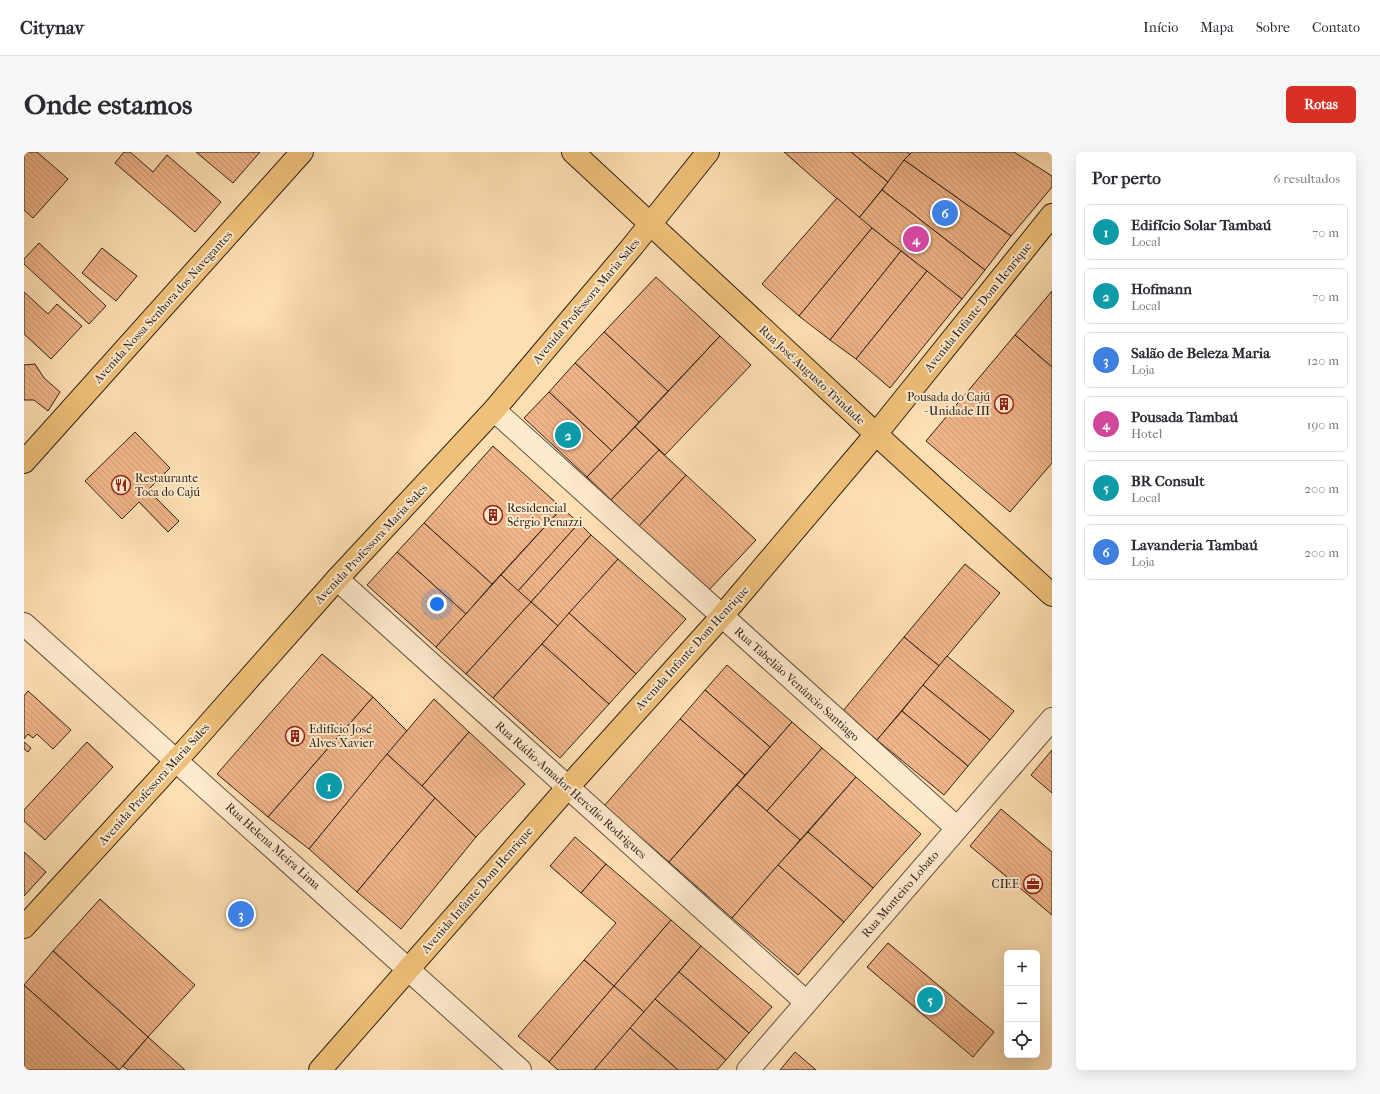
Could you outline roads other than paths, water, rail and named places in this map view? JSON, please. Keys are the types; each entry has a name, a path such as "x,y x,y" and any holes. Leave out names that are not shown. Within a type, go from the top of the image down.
{"main road":[{"name":"Avenida Nossa Senhora dos Navegantes","path":"24,462 302,152"},
{"name":"Rua José Augusto Trindade","path":"573,152 876,434 1052,595"},
{"name":"Avenida Professora Maria Sales","path":"24,927 177,760 337,579 494,410 651,224 708,152"},
{"name":"Avenida Infante Dom Henrique","path":"320,1070 568,787 722,616 876,434 1052,214"}],"street":[{"name":"Rua Tabelião Venâncio Santiago","path":"494,410 957,828"},
{"name":"Rua Rádio-Amador Hercílio Rodrigues","path":"337,579 806,1002"},
{"name":"Rua Helena Meira Lima","path":"24,624 520,1070"},
{"name":"Rua Monteiro Lobato","path":"748,1070 1052,718"}],"place":[{"name":"Lavanderia Tambaú","path":"945,213"},
{"name":"Pousada Tambaú","path":"916,239"},
{"name":"Pousada do Cajú - Unidade III","path":"1004,404"},
{"name":"Hofmann","path":"568,435"},
{"name":"Restaurante Toca do Cajú","path":"121,485"},
{"name":"Residencial Sérgio Penazzi","path":"493,515"},
{"name":"Edifício José Alves Xavier","path":"295,736"},
{"name":"Edifício Solar Tambaú","path":"329,786"},
{"name":"CIEE","path":"1033,884"},
{"name":"Salão de Beleza Maria","path":"241,914"},
{"name":"BR Consult","path":"930,1000"}]}
